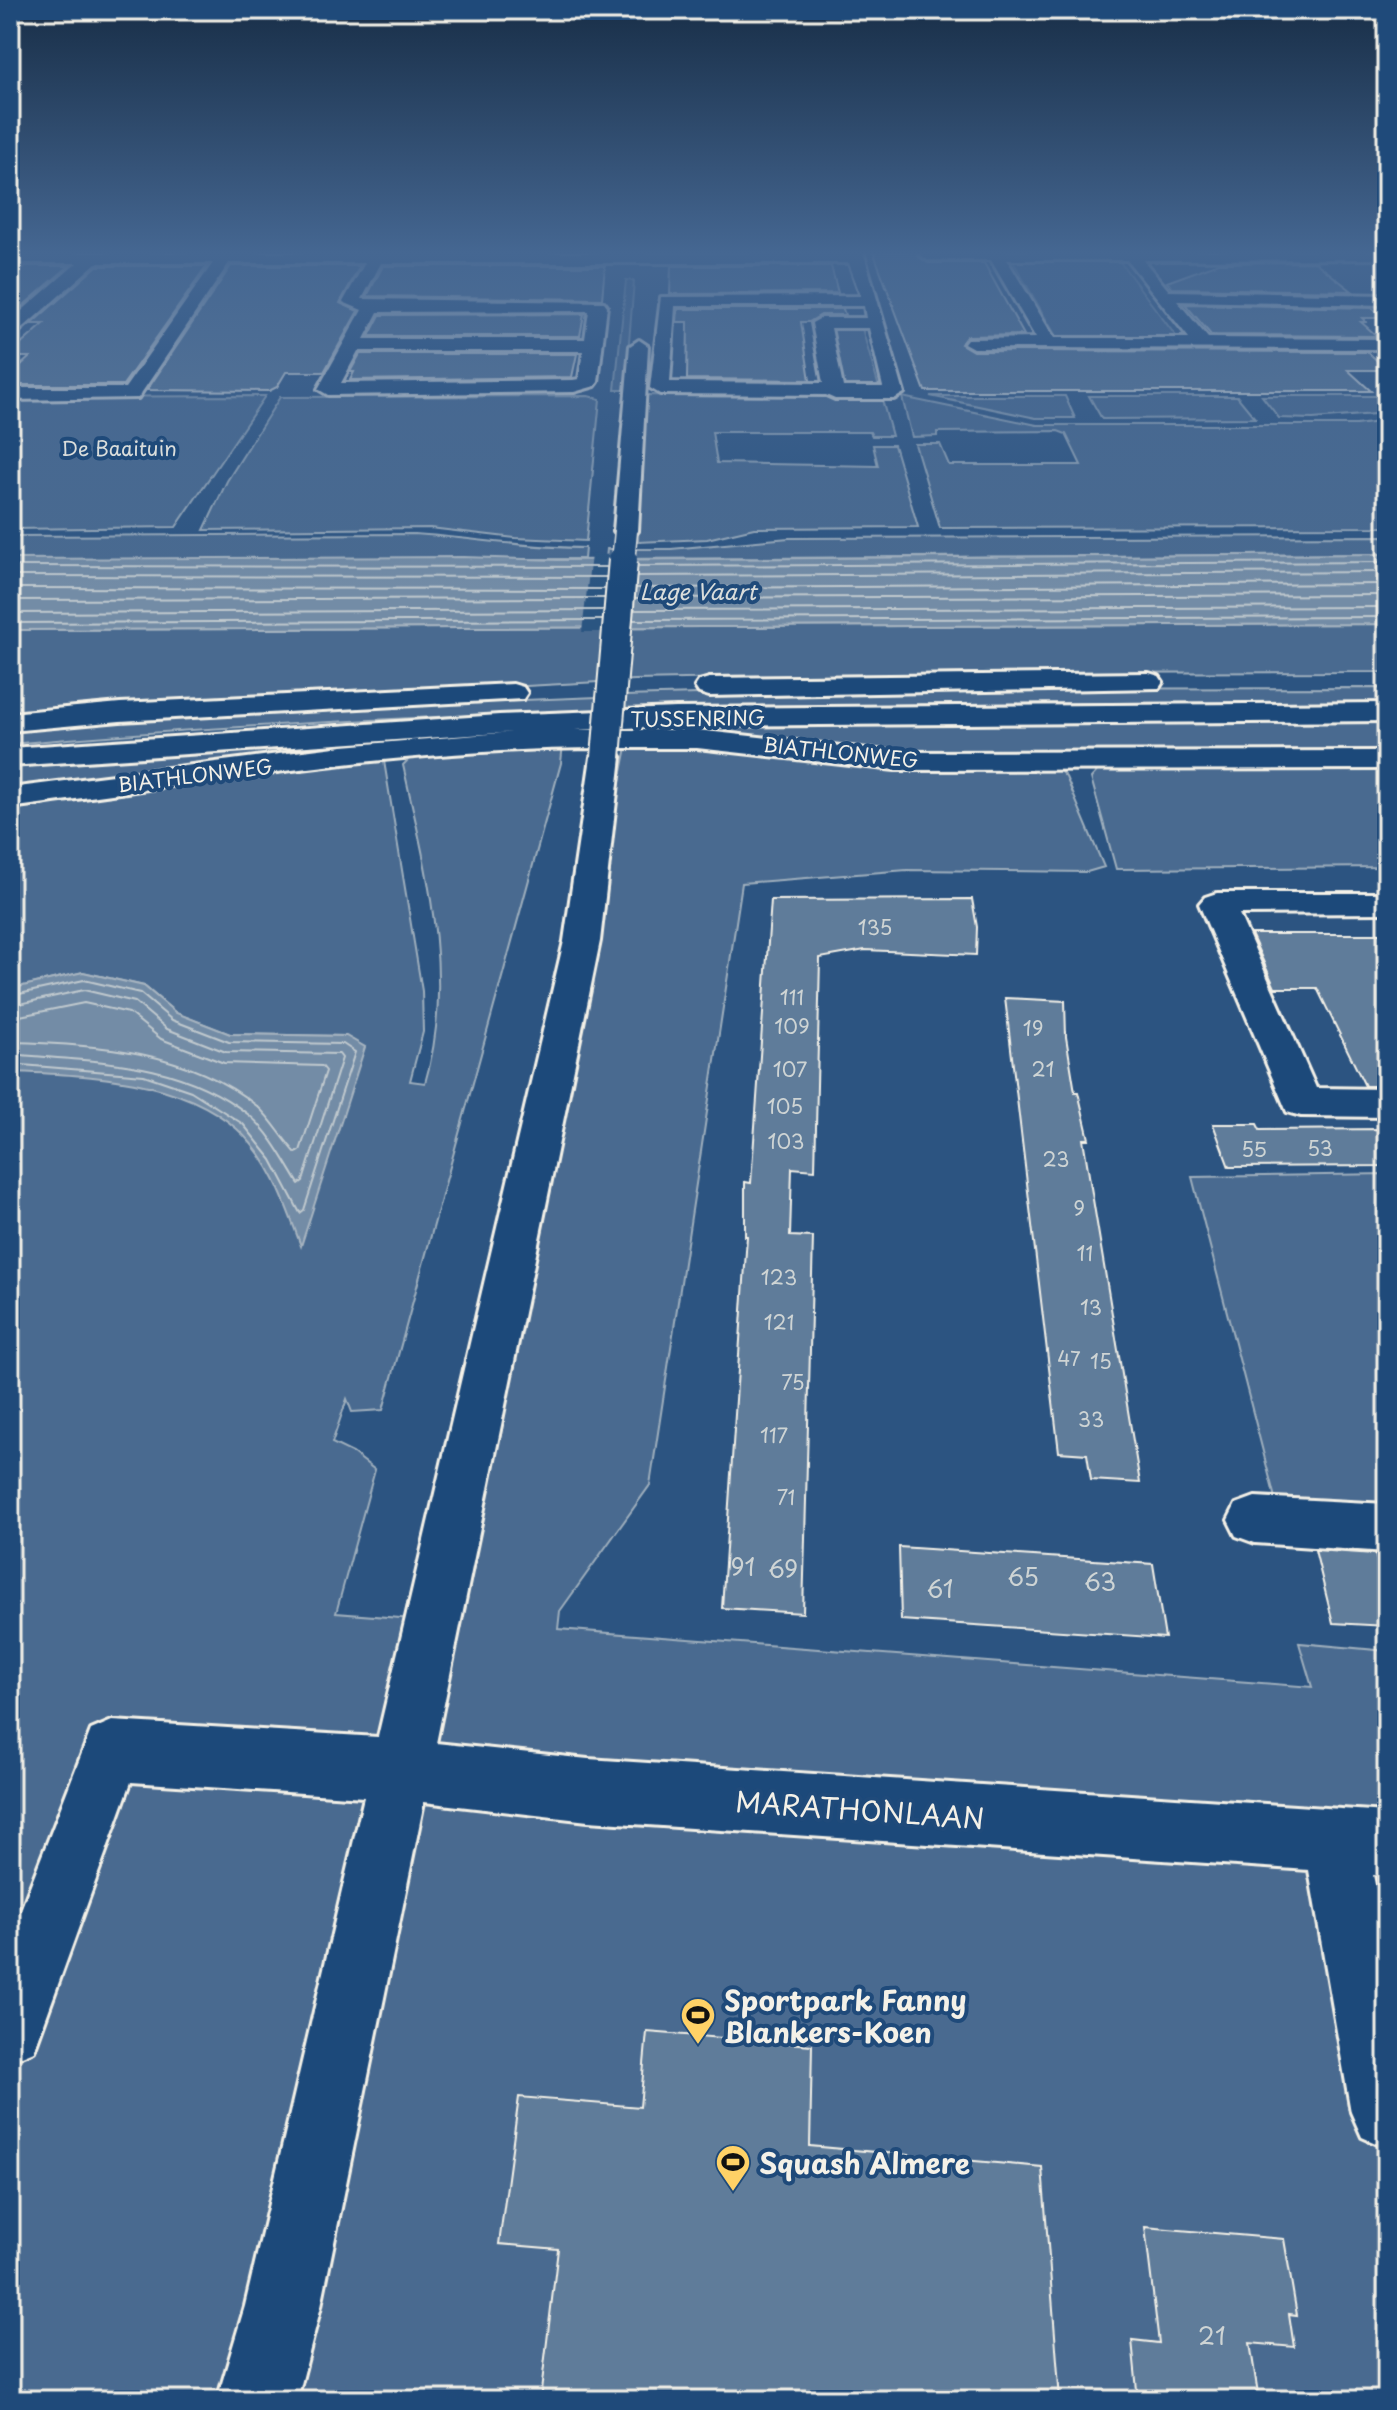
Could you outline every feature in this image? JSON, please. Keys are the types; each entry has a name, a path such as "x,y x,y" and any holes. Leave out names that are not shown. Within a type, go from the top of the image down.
{"main road":[{"path":"10,394 131,394 152,363"},
{"path":"341,363 328,389 574,386 588,382 591,363"},
{"path":"257,2400 283,2306 582,941 606,757 638,363"},
{"path":"662,363 660,388 834,389"},
{"path":"829,363 835,393 894,393 886,363"},
{"name":"TUSSENRING","path":"676,688 839,683 1181,682"},
{"name":"TUSSENRING","path":"584,691 645,689"},
{"path":"10,722 120,712 538,692"},
{"name":"TUSSENRING","path":"10,757 499,724 661,718 1387,712"},
{"name":"BIATHLONWEG","path":"10,798 343,755 536,739 697,739 895,761 1387,760"},
{"path":"1387,903 1217,904 1301,1102 1387,1103"},
{"path":"1255,1520 1387,1528"},
{"name":"MARATHONLAAN","path":"10,2027 112,1751 399,1769 588,1790 1361,1843"},
{"path":"1361,1843 1387,2112"}],"green space":[{"path":"618,363 627,363 625,390 615,390"},
{"path":"838,363 872,363 880,391 845,391"},
{"path":"642,395 881,396 892,436 872,436 870,432 712,432 717,463 878,466 873,445 894,445 918,527 754,528 707,539 638,542"},
{"name":"De Baaituin","path":"265,396 176,527 10,529 10,397"},
{"path":"588,396 600,399 586,541 515,538 430,528 204,530 227,481 280,397"},
{"path":"930,396 1065,396 1075,418 1036,418"},
{"path":"1089,396 1237,396 1255,418 1102,419"},
{"path":"1262,396 1387,396 1387,413 1313,419 1279,418"},
{"path":"902,397 1037,425 1356,425 1387,421 1387,527 940,528 915,444 940,444 949,465 1081,465 1066,434 1058,431 937,432 937,436 912,437"},
{"path":"415,534 585,548 584,559 10,559 10,536"},
{"path":"1387,536 1387,554 606,559 607,549 671,549 789,538"},
{"path":"1387,624 1387,672 985,673 635,680 10,715 10,630"},
{"path":"1387,688 1387,702 870,705 526,713 182,731 10,744 10,727 349,707 887,689"},
{"path":"967,720 1387,720 1387,755 1124,756 877,751 710,731 633,729"},
{"path":"404,742 10,792 10,765"},
{"name":"Sportpark Fanny Blankers-Koen","path":"628,742 1060,771 1066,777 1104,867 1087,872 907,870 742,883 650,1485 560,1611 558,1629 1312,1687 1299,1643 1387,1651 1387,2400 10,2400 10,1044 346,1036 230,1034 176,1013 144,986 83,972 10,989 10,802 371,758 384,761 422,991 423,1032 410,1081 425,1083 434,1044 438,964 428,883 403,765 413,755 563,743 561,763 383,1410 352,1412 347,1399 332,1443 353,1453 375,1470 336,1613 452,1622"},
{"path":"1387,767 1387,867 1116,869 1091,778 1100,768"},
{"path":"1387,1174 1387,1510 1276,1502 1192,1177"}],"water":[{"name":"Lage Vaart","path":"1387,554 1387,624 10,630 10,559 463,557 557,560"},
{"path":"83,972 144,986 176,1013 230,1034 346,1036 365,1047 301,1246 276,1183 259,1154 237,1129 213,1112 187,1099 130,1082 10,1072 10,989"}],"pier":[{"path":"635,554 630,632 582,632 591,555"}],"building":[{"path":"23,363 138,363 123,385 10,385 10,375"},
{"path":"165,363 329,363 324,372 286,372 277,387 269,391 147,390"},
{"path":"355,363 575,363 572,377 350,380 354,372 350,372"},
{"path":"687,363 807,363 810,380 687,379"},
{"path":"915,363 1380,363 1387,370 1348,370 1371,391 925,391"},
{"path":"972,899 977,927 976,955 865,950 820,958 815,1170 792,1168 790,1236 813,1237 803,1613 722,1608 747,1236 745,1182 751,1183 771,900"},
{"path":"1251,934 1387,934 1387,1086 1365,1086 1317,988 1275,988"},
{"path":"1005,998 1065,1001 1066,1037 1075,1092 1078,1092 1089,1139 1083,1139 1140,1483 1091,1480 1087,1454 1059,1452"},
{"path":"1213,1124 1257,1124 1260,1130 1387,1129 1387,1166 1229,1167"},
{"path":"899,1547 1153,1564 1165,1638 901,1620"},
{"path":"1315,1550 1375,1554 1378,1563 1387,1564 1387,1626 1333,1623"},
{"path":"647,2032 812,2045 810,2146 1042,2167 1060,2400 540,2400 558,2249 499,2244 519,2097 640,2107"},
{"path":"1145,2227 1284,2239 1297,2315 1289,2314 1294,2347 1250,2343 1259,2400 1138,2400 1132,2340 1159,2343"}],"place":[{"name":"Sportpark Fanny Blankers-Koen","path":"698,2046"},
{"name":"Squash Almere","path":"733,2193"}]}
